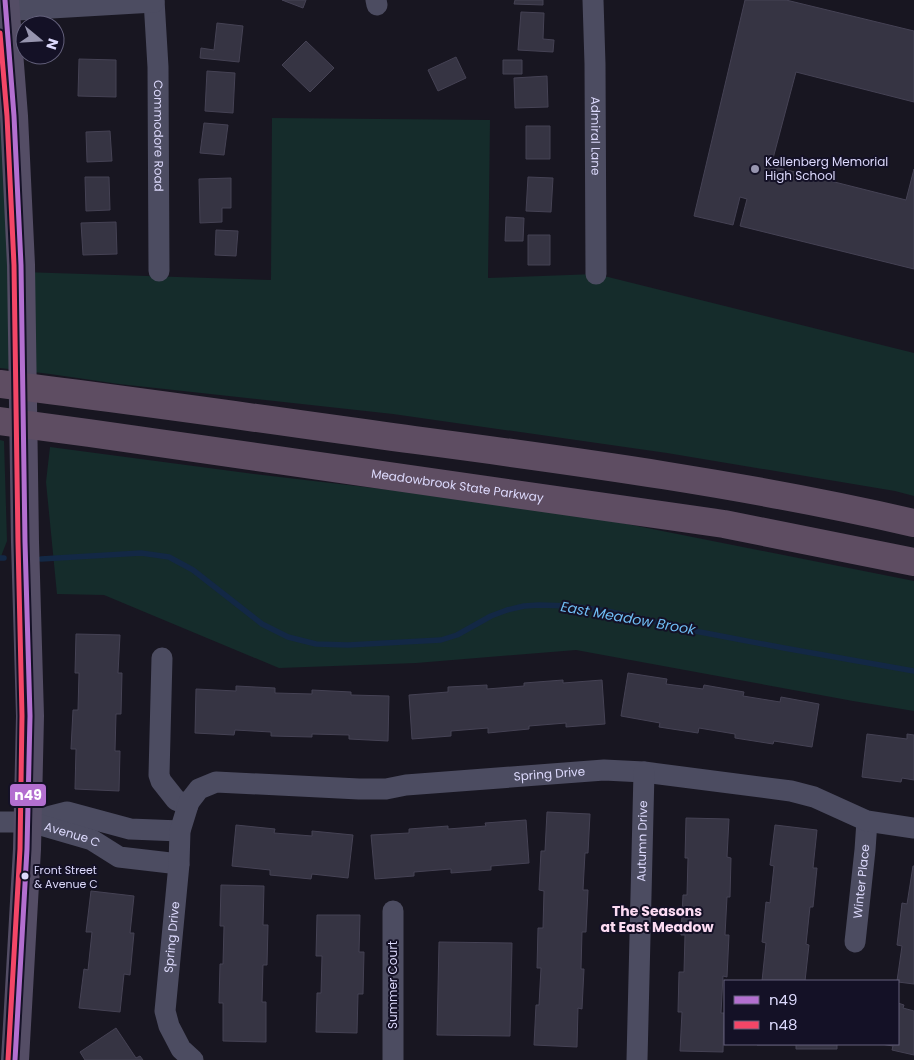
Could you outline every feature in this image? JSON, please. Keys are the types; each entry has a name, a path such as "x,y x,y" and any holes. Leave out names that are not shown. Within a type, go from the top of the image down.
{"highway":[{"path":"0,384 564,460 739,488 914,523"},
{"name":"Meadowbrook State Parkway","path":"0,421 724,524 914,562"}],"main road":[{"path":"3,7 14,116 22,271 25,542 30,716 28,822 15,1060"}],"street":[{"name":"Admiral Lane","path":"593,0 596,274"},
{"path":"3,7 154,1"},
{"name":"Commodore Road","path":"154,1 158,67 159,272"},
{"path":"162,658 159,775 161,781 176,800 188,805"},
{"name":"Spring Drive","path":"193,1060 181,1048 169,1026 164,1011 179,864 180,831 188,805 199,789 216,782 386,789 406,785 604,770 644,772 791,791 814,797 867,821 914,828"},
{"name":"Autumn Drive","path":"637,1060 644,772"},
{"name":"Avenue C","path":"28,822 67,812 130,829 180,831"},
{"name":"Winter Place","path":"855,942 867,821"},
{"path":"0,822 28,822"},
{"name":"Avenue C","path":"28,822 92,840 119,857 179,864"},
{"name":"Summer Court","path":"393,911 393,1060"}],"green space":[{"path":"0,11 22,272 271,280 272,118 490,120 488,278 596,274 914,353 914,496 895,491 667,453 393,414 119,384 0,368"},
{"path":"0,440 4,441 7,541 0,559"},
{"path":"50,447 442,496 612,521 914,581 914,711 576,650 416,663 279,668 104,595 57,594 46,482"}],"building":[{"path":"282,0 306,0 303,8"},
{"path":"515,0 543,0 543,5 514,4"},
{"path":"745,0 786,0 914,31 914,102 796,72 771,166 906,200 914,169 914,269 740,226 747,199 740,197 733,225 694,216"},
{"path":"521,12 544,13 543,39 554,40 553,52 518,50"},
{"path":"217,23 243,26 239,62 200,58 201,48 214,50"},
{"path":"306,41 334,68 310,92 282,65"},
{"path":"456,57 466,78 438,91 428,70"},
{"path":"79,59 116,60 116,97 78,96"},
{"path":"503,60 522,60 522,74 503,74"},
{"path":"207,71 235,73 233,113 205,111"},
{"path":"547,76 548,107 515,108 514,78"},
{"path":"204,123 228,125 224,155 200,153"},
{"path":"526,126 550,126 550,159 526,159"},
{"path":"110,131 112,161 87,162 86,132"},
{"path":"85,177 109,177 110,210 86,211"},
{"path":"528,177 553,178 551,212 526,211"},
{"path":"231,178 231,208 222,208 222,222 200,223 199,179"},
{"path":"506,217 524,218 523,241 505,241"},
{"path":"116,222 117,254 83,255 81,223"},
{"path":"216,230 238,231 236,256 215,255"},
{"path":"528,235 550,235 550,265 528,265"},
{"path":"76,634 120,635 118,673 122,673 121,714 116,714 115,751 120,751 119,791 75,789 76,749 71,749 73,710 78,710 79,673 75,673"},
{"path":"628,673 667,679 666,684 703,689 704,685 744,692 743,696 780,702 781,697 819,704 812,747 774,741 773,744 735,738 735,734 699,728 698,733 659,727 660,723 621,716"},
{"path":"563,680 563,683 602,680 605,724 566,727 566,723 529,726 529,729 488,733 488,728 451,731 451,736 412,739 409,695 448,692 448,687 487,685 487,689 524,686 524,683"},
{"path":"236,686 275,688 275,693 312,694 312,690 351,692 351,695 389,696 388,741 349,739 349,735 312,734 312,737 271,736 271,732 235,730 234,735 195,733 196,689 236,691"},
{"path":"867,734 907,739 907,734 914,735 914,780 902,778 901,782 862,777"},
{"path":"547,812 590,814 588,853 585,853 583,890 588,890 586,932 582,932 581,969 584,969 582,1009 578,1008 577,1047 534,1045 536,1005 539,1005 541,968 537,968 538,928 543,928 544,891 539,890 541,851 545,851"},
{"path":"686,818 729,819 727,857 731,858 730,897 727,897 725,935 729,935 727,977 723,976 721,1013 724,1013 723,1052 680,1051 682,1012 678,1012 679,972 684,972 685,935 681,935 683,895 687,895 688,858 685,858"},
{"path":"526,820 529,863 491,866 491,870 451,873 451,869 414,872 414,876 375,879 371,835 409,833 409,829 448,826 448,829 486,826 485,823"},
{"path":"236,825 275,829 274,833 312,836 312,831 353,835 348,878 312,874 311,879 270,875 270,870 232,866"},
{"path":"775,825 817,830 813,868 817,868 813,907 810,907 806,944 809,945 805,980 762,980 766,943 762,942 766,902 770,903 774,866 770,865"},
{"path":"914,866 914,984 899,982 897,980 902,946 897,945 902,903 907,904"},
{"path":"221,885 264,886 263,925 268,925 267,965 263,965 262,1002 266,1002 266,1042 223,1041 223,1003 219,1003 220,964 223,964 224,926 220,926"},
{"path":"91,891 134,896 130,933 134,933 130,975 124,974 120,1012 79,1008 84,969 88,970 92,932 86,932"},
{"path":"317,915 360,915 359,952 364,952 363,994 358,994 357,1033 316,1032 317,993 321,993 322,956 316,956"},
{"path":"439,942 512,943 510,1036 437,1035"},
{"path":"899,1003 904,1005 903,1008 914,1011 914,1055 892,1050 893,1046 887,1045 899,1045"},
{"path":"116,1028 136,1058 140,1056 143,1060 85,1060 80,1052"},
{"path":"796,1045 837,1045 837,1049 796,1049"}],"waterway":[{"name":"East Meadow Brook","path":"41,559 141,553 169,557 193,570 262,624 288,637 316,644 348,645 441,640 457,635 491,616 507,610 539,605 571,606 607,611 700,632 914,671"}],"transit line":[{"name":"n49","path":"5,0 14,116 21,265 25,542 30,716 27,849 15,1060"},
{"name":"n48","path":"0,33 7,116 14,265 22,716 20,849 8,1060"}],"place":[{"name":"Kellenberg Memorial High School","path":"755,169"},
{"name":"Front Street & Avenue C","path":"25,876"}],"district":[{"name":"The Seasons at East Meadow","path":"657,920"}]}
